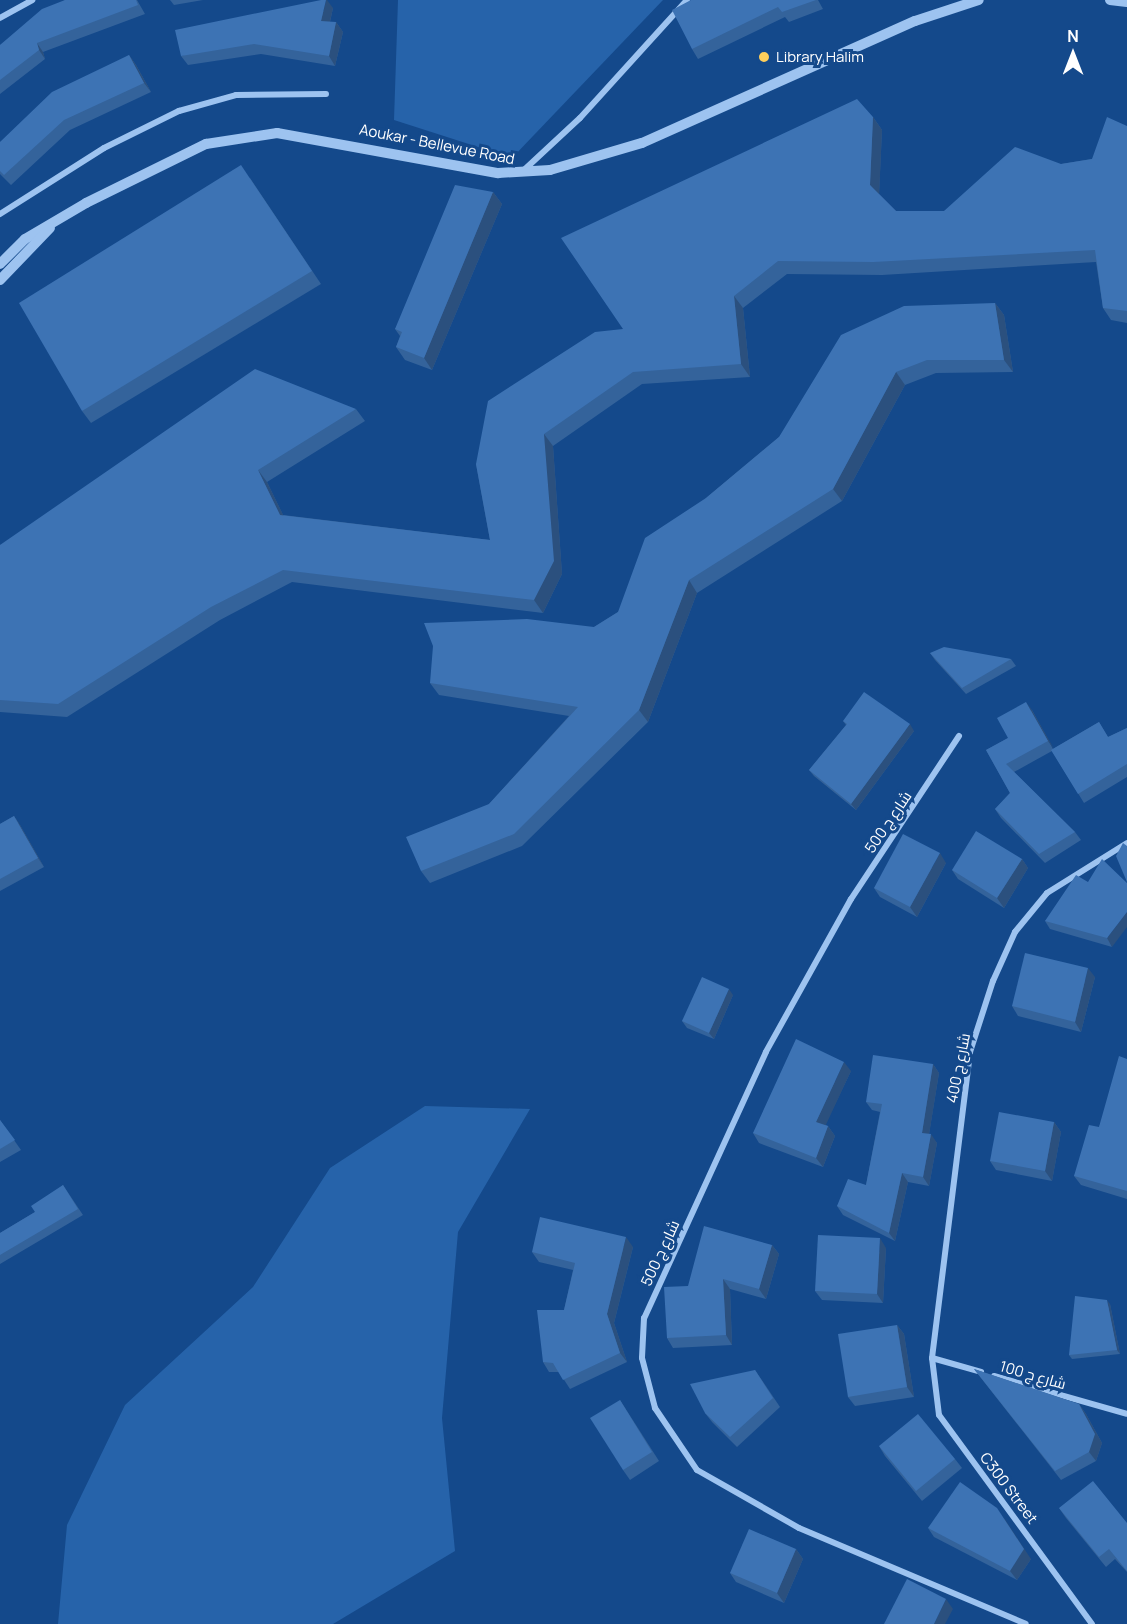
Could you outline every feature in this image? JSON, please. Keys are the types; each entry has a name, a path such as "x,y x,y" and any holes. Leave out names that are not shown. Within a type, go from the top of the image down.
{"street":[{"path":"0,18 32,0"},
{"path":"520,175 580,118 687,0"},
{"name":"Aoukar - Bellevue Road","path":"0,264 56,221 166,161 206,144 246,136 315,136 520,175 584,163 642,143 963,2 979,0"},
{"path":"1110,0 1127,2"},
{"path":"0,214 104,148 179,111 236,95 326,94"},
{"name":"Aoukar - Bellevue Road","path":"0,280 56,221"},
{"name":"شارع ج 500","path":"959,736 851,899 766,1052 645,1318 642,1358 649,1391 665,1429 705,1475 799,1528 1026,1624"},
{"name":"شارع ج 400","path":"933,1358 970,1052 993,981 1015,932 1047,893 1127,843"},
{"name":"شارع ج 100","path":"933,1358 1127,1414"},
{"name":"C300 Street","path":"933,1358 939,1415 1092,1624"}],"shaded area":[{"path":"398,0 663,0 512,158 394,120"},
{"path":"425,1106 530,1109 458,1232 442,1418 455,1551 333,1624 58,1624 67,1525 125,1405 253,1287 330,1168"}],"building":[{"path":"65,0 136,0 138,5 37,43 39,50 0,80 0,45 42,9"},
{"path":"326,0 321,21 336,22 329,56 254,44 181,56 175,30"},
{"path":"691,0 816,0 782,12 778,7 692,49 672,10"},
{"path":"129,55 144,83 64,120 4,175 0,171 0,142 52,92"},
{"path":"857,99 873,117 870,185 896,211 944,211 1015,147 1061,164 1092,159 1107,117 1127,126 1127,311 1103,308 1095,250 873,262 778,261 734,296 741,364 633,372 544,434 554,561 534,600 283,570 211,607 58,704 0,700 0,545 255,369 356,409 258,470 280,515 490,540 476,464 488,401 595,332 623,329 561,238"},
{"path":"241,165 312,271 82,411 19,303"},
{"path":"455,185 493,192 424,358 396,347 402,332 395,329"},
{"path":"995,303 1004,360 927,360 896,372 833,489 689,580 639,710 514,834 421,871 406,837 489,804 578,707 430,683 433,646 424,623 527,619 594,627 618,612 645,538 706,498 779,437 841,335 904,306"},
{"path":"944,647 1011,659 962,688 930,653"},
{"path":"864,692 910,724 851,804 809,770 847,724 843,721"},
{"path":"1026,702 1048,741 1006,764 1075,832 1039,854 995,809 1010,793 986,750 1008,738 997,718"},
{"path":"1099,722 1108,737 1127,728 1127,764 1078,794 1051,750"},
{"path":"14,816 38,858 0,879 0,824"},
{"path":"976,831 1022,859 997,898 952,870"},
{"path":"903,834 940,853 910,907 874,888"},
{"path":"1123,843 1127,846 1127,882 1116,856"},
{"path":"1102,859 1127,883 1127,912 1107,938 1045,921 1076,875 1088,882"},
{"path":"1025,953 1088,968 1075,1022 1012,1006"},
{"path":"702,977 729,989 709,1033 682,1021"},
{"path":"796,1039 844,1062 816,1122 828,1126 816,1158 753,1133"},
{"path":"873,1055 933,1064 922,1133 931,1134 923,1177 902,1173 889,1233 837,1206 848,1179 866,1185 882,1104 866,1102"},
{"path":"1119,1056 1127,1059 1127,1191 1074,1176 1089,1125 1099,1127"},
{"path":"999,1112 1054,1122 1045,1171 990,1161"},
{"path":"0,1120 15,1140 0,1149"},
{"path":"63,1185 78,1209 0,1255 0,1233 35,1212 31,1206"},
{"path":"540,1217 626,1237 607,1314 620,1353 563,1380 553,1363 543,1362 537,1310 564,1310 575,1263 532,1252"},
{"path":"704,1226 772,1245 759,1289 723,1279 726,1335 667,1338 664,1287 688,1286"},
{"path":"818,1235 880,1238 877,1294 815,1291"},
{"path":"1075,1296 1107,1300 1117,1350 1069,1355"},
{"path":"897,1325 907,1387 848,1397 838,1334"},
{"path":"974,1369 1079,1404 1095,1434 1089,1452 1055,1471"},
{"path":"755,1370 773,1398 730,1437 705,1413 690,1384"},
{"path":"620,1400 652,1452 623,1470 590,1418"},
{"path":"918,1414 955,1459 916,1491 879,1446"},
{"path":"1093,1481 1127,1523 1127,1571 1109,1549 1099,1557 1059,1508"},
{"path":"960,1482 997,1508 1024,1549 1010,1571 928,1528"},
{"path":"749,1529 796,1549 777,1593 730,1573"},
{"path":"907,1579 946,1599 934,1624 884,1624"}],"place":[{"name":"Library Halim","path":"764,57"}]}
